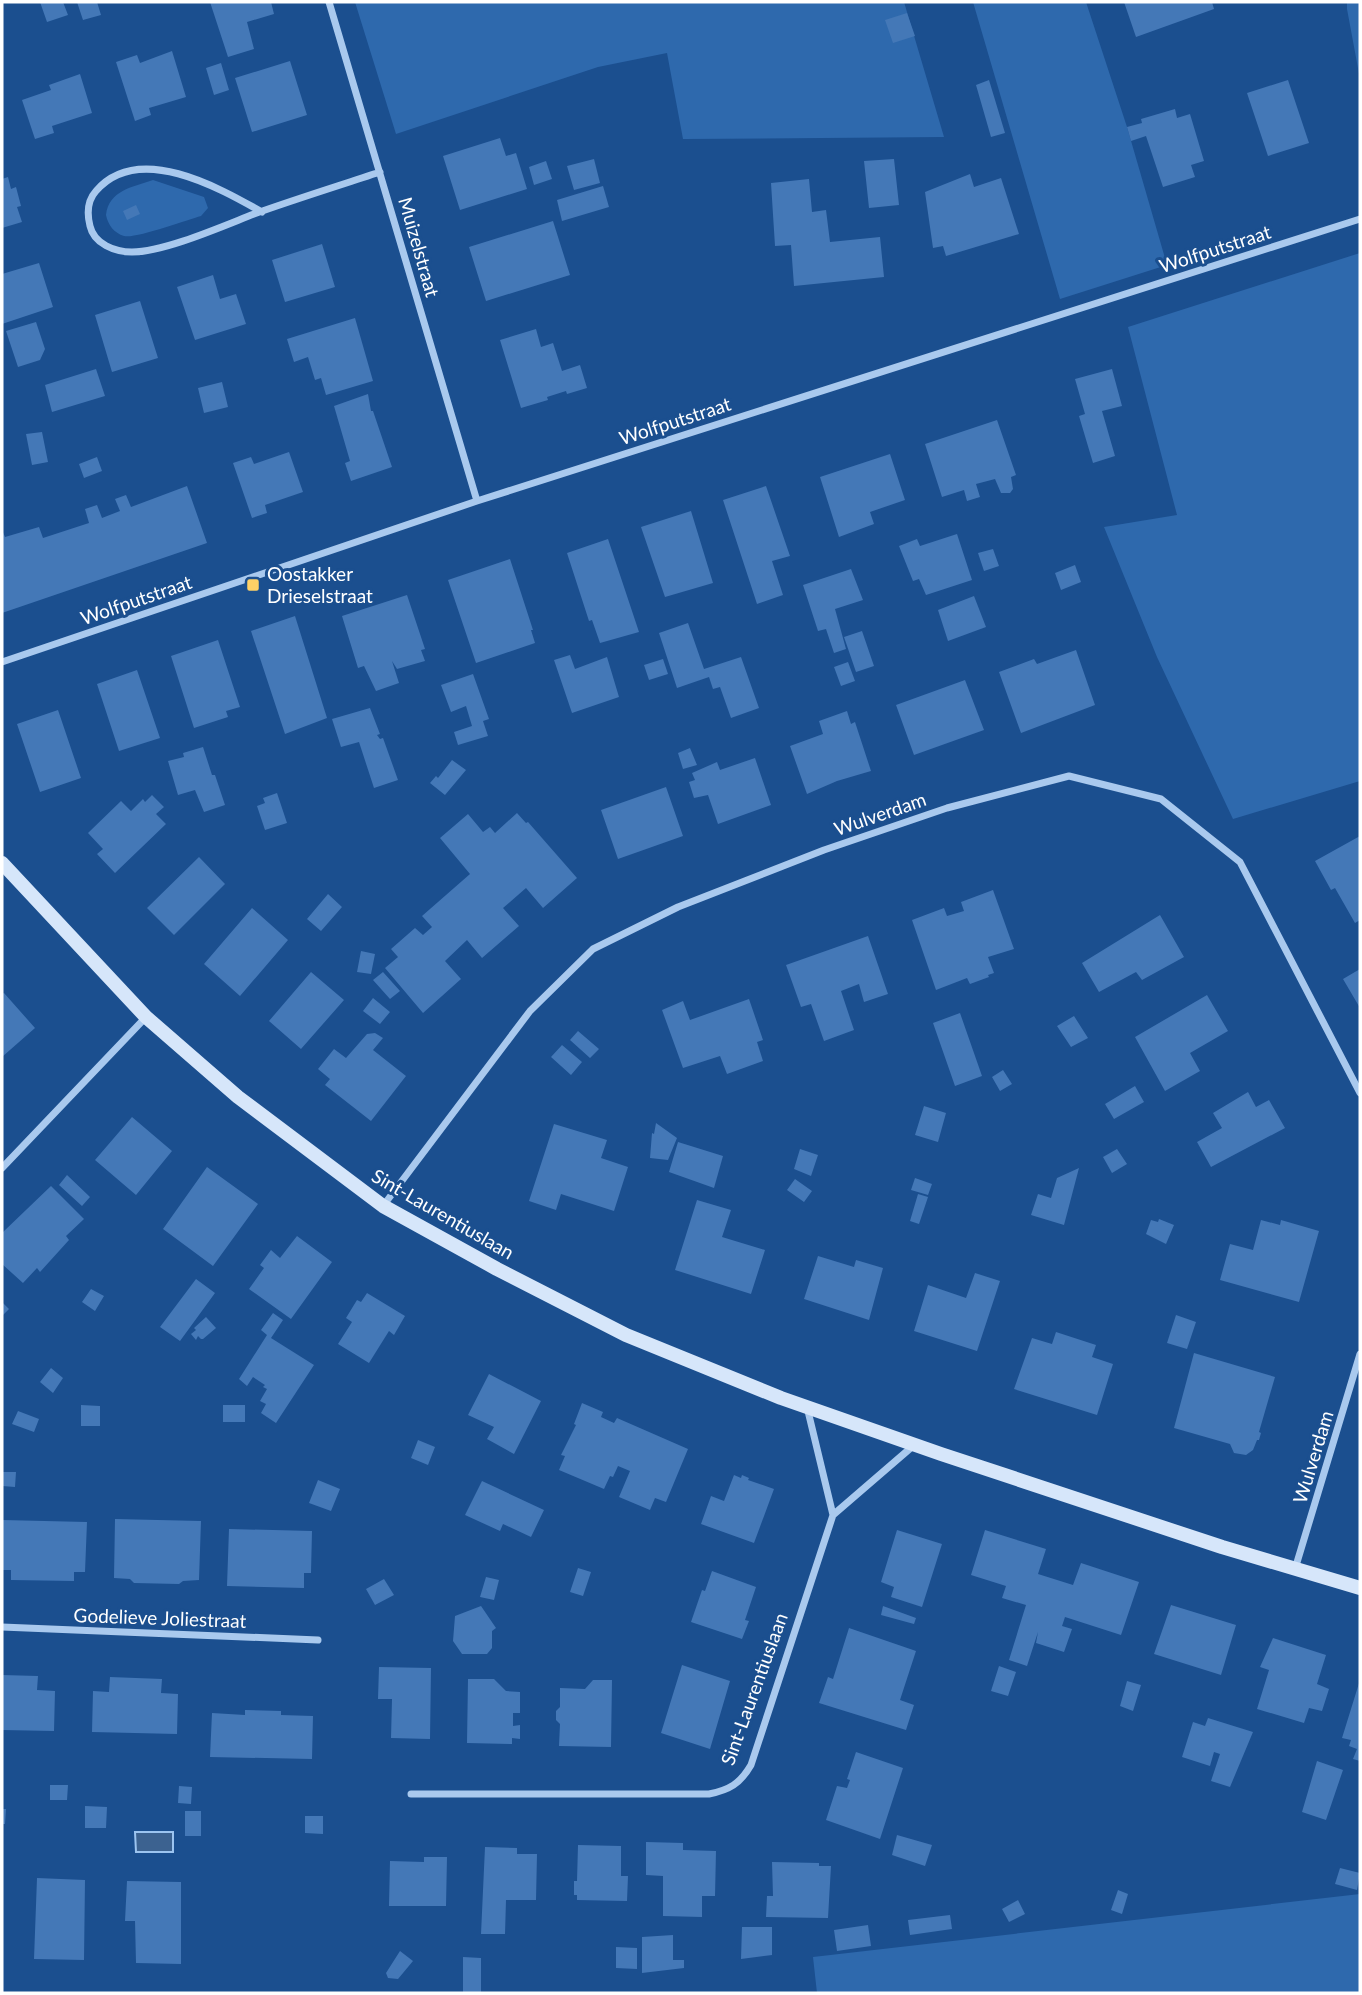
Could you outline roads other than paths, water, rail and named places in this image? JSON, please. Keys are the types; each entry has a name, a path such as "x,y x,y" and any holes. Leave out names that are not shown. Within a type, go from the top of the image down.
{"street":[{"name":"Muizelstraat","path":"329,2 477,501"},
{"path":"262,212 216,186 161,170 147,169 134,169 116,176 97,189 88,205 92,233 98,241 115,250 133,252 198,235 380,172"},
{"name":"Wolfputstraat","path":"2,662 477,501 1360,219"},
{"name":"Wulverdam","path":"383,1206 530,1011 593,949 678,907 824,850 947,808 1069,776 1161,799 1240,862 1360,1093"},
{"name":"Sint-Laurentiuslaan","path":"2,863 146,1017 238,1097 383,1206 497,1269 625,1335 807,1407 914,1445 1360,1588"},
{"path":"2,1168 146,1017"},
{"name":"Wulverdam","path":"1295,1569 1360,1354"},
{"path":"807,1407 833,1515 914,1445"},
{"name":"Sint-Laurentiuslaan","path":"411,1794 709,1794 728,1790 743,1778 751,1765 833,1515"},
{"name":"Godelieve Joliestraat","path":"2,1627 318,1640"}],"place":[{"name":"Oostakker Drieselstraat","path":"253,585"}]}
